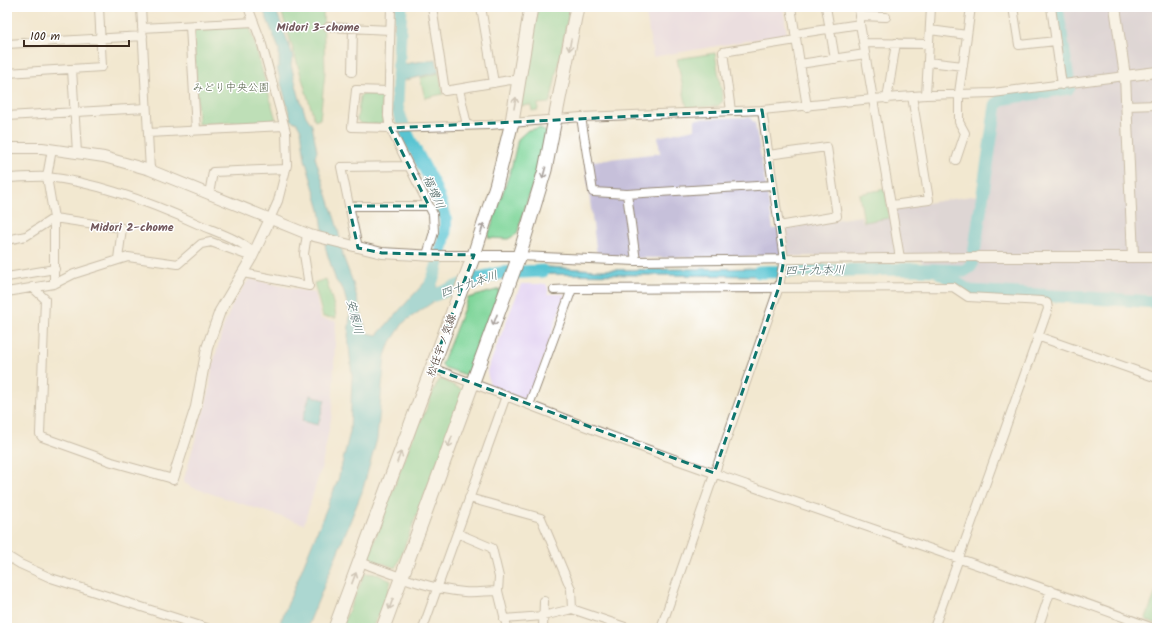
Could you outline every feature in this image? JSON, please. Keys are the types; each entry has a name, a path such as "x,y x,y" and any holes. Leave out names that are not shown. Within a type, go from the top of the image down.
{"main road":[{"name":"松任宇ノ気線","path":"335,628 461,292 496,186 512,122 531,7"},
{"path":"383,628 517,261 545,170 577,7"}],"street":[{"path":"7,73 102,67 99,7"},
{"path":"141,7 150,170"},
{"path":"32,287 44,299 40,434 42,437 112,462 173,479 196,408 208,348 220,311 253,254 270,219 278,201 286,169 284,126 261,41 248,7"},
{"path":"391,7 388,116 409,166 434,214 434,232 430,256"},
{"path":"432,7 445,91 494,83 519,81"},
{"path":"481,7 494,83"},
{"path":"791,7 807,107"},
{"path":"826,7 834,59"},
{"path":"859,7 859,20 900,258"},
{"path":"926,95 931,7"},
{"path":"956,160 966,133 959,122 959,93 971,7"},
{"path":"1013,7 1019,45 1056,40"},
{"path":"1051,7 1062,85"},
{"path":"1116,7 1125,76 1133,256"},
{"path":"731,111 723,52 830,29 859,20 886,17"},
{"path":"7,44 100,39 190,26 254,22"},
{"path":"190,26 196,130"},
{"path":"328,27 390,30"},
{"path":"352,72 353,28"},
{"path":"930,30 967,35"},
{"path":"864,43 929,44"},
{"path":"887,98 896,43"},
{"path":"800,64 866,54"},
{"path":"928,62 963,66"},
{"path":"72,69 77,153"},
{"path":"388,91 356,90 352,127 393,128 467,125 581,117 807,107 912,96 959,93 993,93 1157,72"},
{"path":"459,89 467,125"},
{"path":"892,205 928,200 912,96"},
{"path":"1126,106 1157,105"},
{"path":"7,116 146,108"},
{"path":"661,628 779,284 783,262 762,110"},
{"path":"581,117 593,192 627,194 773,185"},
{"path":"148,133 284,126"},
{"path":"768,155 827,146 837,216 779,226"},
{"path":"7,148 52,149 104,157 150,170 321,239 382,253 447,256 472,261 783,262 974,257 1157,257"},
{"path":"52,149 47,177 54,218 54,284"},
{"path":"358,248 341,167 409,166"},
{"path":"208,194 213,172 286,169"},
{"path":"7,178 47,177 97,187 143,201 244,244 253,254"},
{"path":"627,194 636,261"},
{"path":"349,206 429,206"},
{"path":"7,240 26,236 54,218 122,228 118,259"},
{"path":"242,273 309,286 304,254 307,234"},
{"path":"7,292 54,284 74,274 128,257 178,264 201,244 211,242 253,254"},
{"path":"7,277 55,269"},
{"path":"554,290 779,284 953,287 968,296 1042,301 1047,303 1048,309 934,628"},
{"path":"529,405 572,289"},
{"path":"1038,336 1157,378"},
{"path":"432,368 714,473 1051,590 1153,628"},
{"path":"423,628 506,396"},
{"path":"469,498 541,518 571,589 572,608"},
{"path":"457,533 492,548 499,577 498,591 507,628"},
{"path":"7,556 20,564 51,578 207,628"},
{"path":"360,562 401,577 437,587 464,592 498,591"},
{"path":"1038,628 1051,590"},
{"path":"543,628 544,601"},
{"path":"504,619 543,616 572,608 614,626 628,628"}],"highlighted area":[{"path":"762,110 784,259 779,287 714,473 432,368 474,255 382,253 358,248 349,206 429,206 390,128"}],"shaded area":[{"path":"645,7 783,7 787,34 653,57"},
{"path":"1050,7 1157,7 1157,295 972,288 909,255 624,258 597,255 585,162 660,153 658,137 695,129 695,119 749,117 755,123 773,229 861,216 863,222 895,217 895,208 978,195 995,101 1002,97 1061,87"},
{"path":"249,279 315,293 321,319 336,321 332,414 322,465 304,524 191,487 183,482 209,392 212,368 223,327 234,301"},
{"path":"521,284 546,284 548,294 565,294 530,397 526,400 490,387 487,371"}],"green space":[{"path":"280,7 323,7 325,72 320,119 315,121"},
{"path":"538,7 570,7 551,99 549,103 538,104 538,110 532,111 531,105 520,106"},
{"name":"みどり中央公園","path":"250,27 276,120 198,124 194,32 197,29"},
{"path":"715,53 723,101 718,106 687,108 677,59"},
{"path":"439,73 443,94 425,98 420,78"},
{"path":"362,94 381,94 383,124 361,124 357,120 360,96"},
{"path":"540,128 547,133 541,158 517,234 508,239 489,238 488,235 511,169 518,139 528,130"},
{"path":"885,189 889,218 864,222 859,194"},
{"path":"326,279 336,318 323,317 314,283"},
{"path":"500,289 470,372 466,375 443,367 442,364 468,298"},
{"path":"438,380 443,380 465,391 396,568 370,559 369,555 411,441"},
{"path":"365,573 377,574 391,581 385,603 372,628 341,628"},
{"path":"1157,589 1157,624 1145,620"}],"water":[{"name":"安原川","path":"262,7 275,7 293,56 291,65 299,96 306,116 312,125 317,151 315,157 338,229 343,256 352,280 367,333 377,335 435,271 434,267 441,265 436,288 439,290 449,285 452,289 404,322 389,345 385,356 377,439 362,492 307,628 278,628 338,480 350,432 352,376 348,336 350,314 343,289 336,281 326,250 320,210 305,159 301,130 297,123 291,120 277,68 279,67 279,49"},
{"path":"436,59 439,72 402,81 404,64"},
{"path":"532,266 596,270 778,268 774,276 523,274"},
{"path":"506,269 507,276 475,283 473,277 475,276"},
{"path":"310,395 325,400 318,425 302,421"}],"waterway":[{"name":"福増川","path":"401,7 397,106 407,134 441,203 446,223 439,260 431,283"},
{"name":"四十九本川","path":"1057,7 1068,78"},
{"name":"四十九本川","path":"759,272 910,269 964,271 971,266 975,247 996,105 1001,99 1069,88"},
{"path":"935,270 970,291 1157,302"},
{"name":"四十九本川","path":"435,295 475,279 500,273 543,271"}],"district":[{"name":"Midori 3-chome","path":"318,27"},
{"name":"Midori 2-chome","path":"132,227"}]}
